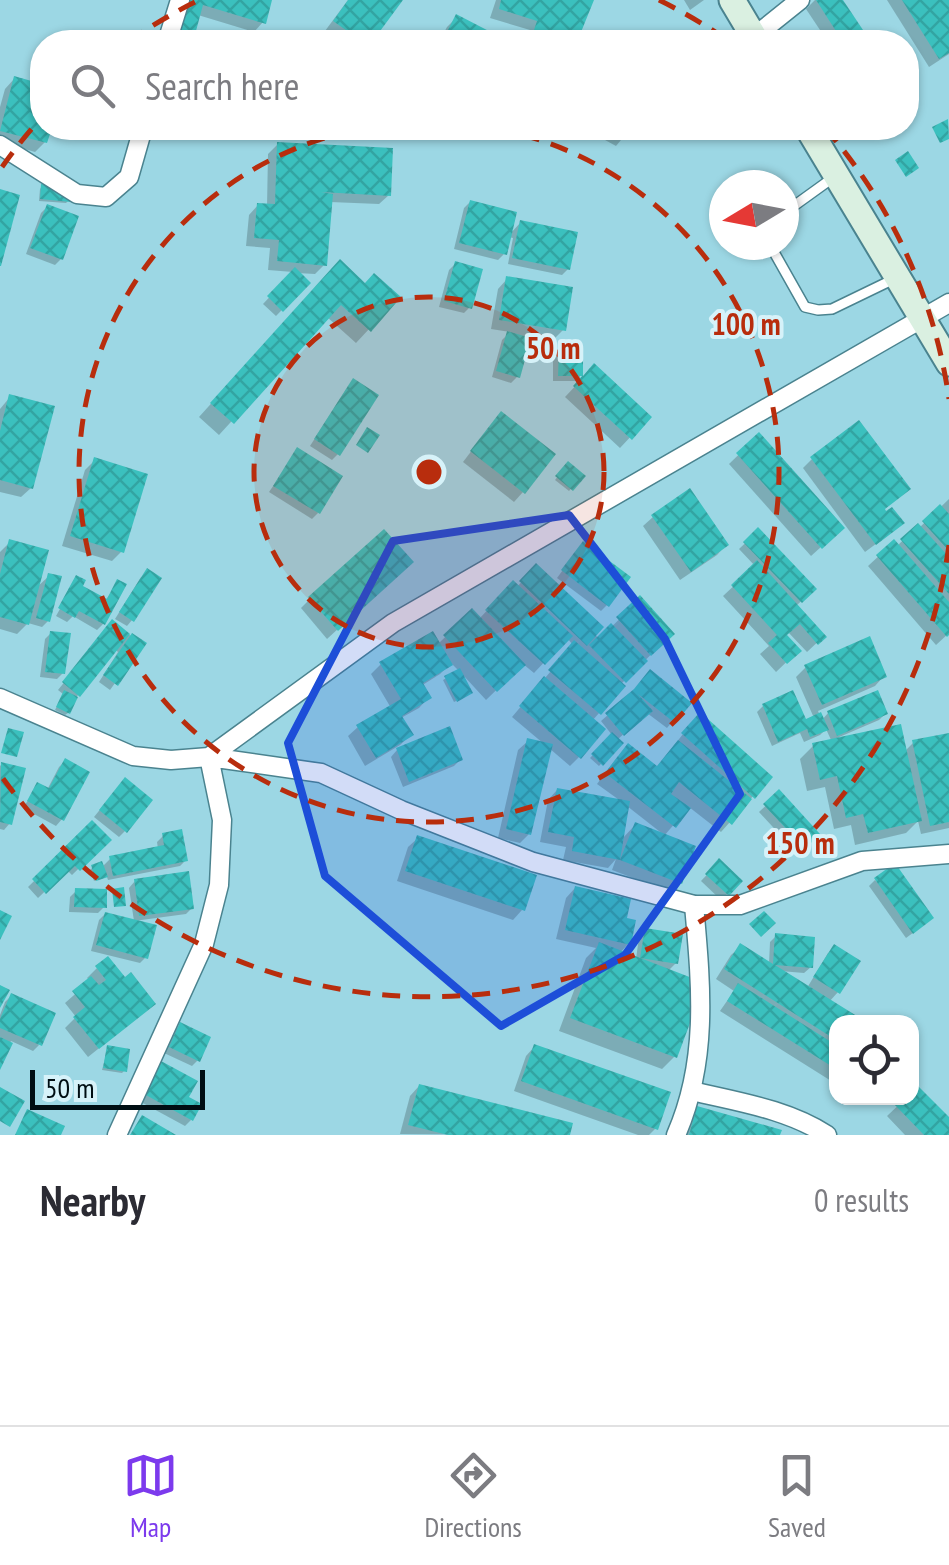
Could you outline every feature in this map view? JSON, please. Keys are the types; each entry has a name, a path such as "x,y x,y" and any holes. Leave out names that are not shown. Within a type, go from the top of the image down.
{"main road":[{"path":"732,0 749,30"},
{"path":"815,140 949,363"}],"street":[{"path":"171,30 180,0"},
{"path":"766,30 800,0"},
{"path":"0,145 78,194 106,197 129,176 140,140"},
{"path":"208,757 393,623 949,303"},
{"path":"0,698 133,756 170,760 208,757 321,772 401,810 533,862 694,905 740,904 862,861 949,854"},
{"path":"117,1135 204,944 220,885 222,820 208,757"},
{"path":"676,1135 692,1091 702,993 694,905"},
{"path":"692,1091 787,1115 827,1135"}],"lane":[{"path":"799,203 837,176"},
{"path":"778,260 805,307 818,310 832,309 898,278"}],"highlighted area":[{"path":"569,515 665,639 740,794 625,955 501,1026 325,876 288,743 393,541"}],"building":[{"path":"184,0 272,0 266,24 203,5 196,30 175,30"},
{"path":"348,0 403,0 381,30 346,30 333,21"},
{"path":"501,0 594,0 582,30 534,30 537,21 499,9"},
{"path":"816,0 843,0 863,30 835,30"},
{"path":"902,0 949,0 949,53 939,59"},
{"path":"456,14 487,30 448,30"},
{"path":"14,76 30,81 30,139 0,131"},
{"path":"948,119 949,139 940,143 932,127"},
{"path":"277,142 393,148 391,196 321,192 333,194 327,266 277,261 279,240 254,238 257,203 275,204"},
{"path":"908,151 919,168 906,177 895,160"},
{"path":"41,184 72,187 71,202 40,199"},
{"path":"0,189 20,195 1,266 0,266"},
{"path":"470,200 517,212 507,255 459,243"},
{"path":"47,204 79,216 63,260 30,248"},
{"path":"520,220 578,232 570,270 512,258"},
{"path":"340,259 365,283 374,273 401,297 371,332 341,305 234,424 210,403"},
{"path":"455,261 483,269 472,309 444,301"},
{"path":"295,267 311,283 283,312 267,296"},
{"path":"506,276 573,287 566,331 499,320"},
{"path":"507,331 531,338 520,378 496,371"},
{"path":"559,349 583,349 583,376 594,363 652,417 632,440 573,386 582,376 558,376"},
{"path":"353,378 379,395 340,456 314,439"},
{"path":"9,394 55,406 33,489 0,480 0,431"},
{"path":"501,411 556,454 525,494 470,451"},
{"path":"859,420 911,489 885,509 892,507 905,523 876,545 810,457"},
{"path":"367,427 380,435 368,453 356,445"},
{"path":"759,432 845,528 822,549 736,453"},
{"path":"297,447 343,476 320,514 273,486"},
{"path":"94,457 148,474 124,553 70,536"},
{"path":"568,461 586,476 573,491 555,476"},
{"path":"690,488 729,545 691,572 651,515"},
{"path":"940,504 949,514 949,551 922,521"},
{"path":"918,523 949,557 949,594 900,539"},
{"path":"758,527 817,589 802,603 743,542"},
{"path":"384,529 414,562 338,631 308,597"},
{"path":"9,539 49,550 29,625 0,617 0,574"},
{"path":"894,539 949,602 947,637 876,555"},
{"path":"583,541 631,577 609,607 561,570"},
{"path":"757,560 827,637 818,645 800,624 787,635 802,651 787,664 768,643 777,635 731,585"},
{"path":"536,563 604,627 587,646 519,581"},
{"path":"147,568 162,578 134,622 119,612"},
{"path":"48,573 62,576 50,622 36,618"},
{"path":"76,575 86,580 83,586 107,599 117,579 127,584 105,625 79,611 75,618 58,608"},
{"path":"513,580 573,636 545,665 485,610"},
{"path":"640,595 675,634 651,656 616,617"},
{"path":"472,608 526,665 497,692 443,635"},
{"path":"112,619 130,634 80,697 62,682"},
{"path":"611,623 648,661 626,683 589,645"},
{"path":"50,631 71,633 65,674 45,672"},
{"path":"433,631 453,665 423,683 432,698 402,716 414,735 376,758 356,725 401,699 379,662"},
{"path":"132,633 147,643 118,686 103,675"},
{"path":"870,636 887,677 822,705 804,665"},
{"path":"574,640 626,686 601,715 548,670"},
{"path":"460,668 473,693 457,702 444,676"},
{"path":"650,669 692,703 675,723 638,694 653,711 624,736 605,713 634,689"},
{"path":"544,676 606,729 581,759 519,706"},
{"path":"64,690 78,697 70,714 56,707"},
{"path":"793,690 806,719 821,712 829,730 810,737 807,729 778,742 762,704"},
{"path":"878,690 888,714 837,736 827,711"},
{"path":"700,712 773,777 755,799 681,733"},
{"path":"901,724 922,821 868,833 863,814 846,818 837,776 820,780 812,743"},
{"path":"450,726 463,760 409,782 396,748"},
{"path":"8,728 24,732 17,757 1,753"},
{"path":"612,732 624,743 603,766 591,754"},
{"path":"949,733 949,822 930,826 912,740"},
{"path":"527,738 553,744 531,835 506,829"},
{"path":"678,740 752,799 732,825 679,782 671,794 691,808 676,828 605,773 628,743 657,766"},
{"path":"65,758 90,772 64,821 27,801 37,782 49,788"},
{"path":"1,762 26,768 12,825 0,822"},
{"path":"125,777 153,800 127,833 99,810"},
{"path":"557,788 630,801 620,860 572,851 574,837 548,832"},
{"path":"779,789 820,834 805,849 763,804"},
{"path":"92,820 112,840 80,871 75,866 46,894 32,879"},
{"path":"635,822 696,846 682,884 620,860"},
{"path":"182,829 188,861 113,876 109,856 164,845 162,833"},
{"path":"417,835 537,875 525,911 405,871"},
{"path":"719,858 743,881 729,896 705,874"},
{"path":"102,861 108,877 96,881 91,865"},
{"path":"895,863 934,918 913,934 874,878"},
{"path":"189,871 194,909 139,916 134,879"},
{"path":"575,886 631,899 627,918 636,920 631,945 565,930"},
{"path":"124,887 126,906 114,907 112,889"},
{"path":"75,888 107,889 107,908 74,907"},
{"path":"0,910 12,916 0,940"},
{"path":"764,911 776,923 761,937 749,924"},
{"path":"105,912 157,925 148,959 96,945"},
{"path":"645,928 683,934 678,964 640,958"},
{"path":"775,933 815,937 813,968 775,965 855,1015 829,1015 829,1036 724,969 740,943 773,964"},
{"path":"599,942 705,983 677,1058 570,1018"},
{"path":"834,944 861,961 840,994 813,977"},
{"path":"108,956 125,977 131,972 156,1004 99,1049 73,1017 85,1007 72,991 91,976 99,985 106,980 95,966"},
{"path":"738,983 829,1041 829,1065 727,1001"},
{"path":"0,985 10,990 0,1008"},
{"path":"11,993 56,1013 42,1046 0,1028"},
{"path":"180,1022 211,1037 200,1062 169,1047"},
{"path":"0,1037 13,1043 0,1070"},
{"path":"534,1044 671,1092 658,1130 521,1081"},
{"path":"107,1045 130,1049 127,1072 103,1068"},
{"path":"161,1061 198,1081 189,1097 202,1104 193,1121 144,1094"},
{"path":"419,1084 573,1123 570,1135 448,1135 408,1125"},
{"path":"0,1087 25,1101 10,1127 0,1121"},
{"path":"919,1087 949,1117 949,1135 924,1135 895,1105 919,1105"},
{"path":"697,1106 782,1130 780,1135 689,1135"},
{"path":"27,1109 65,1126 61,1135 15,1135"},
{"path":"142,1115 176,1135 130,1135"}]}
